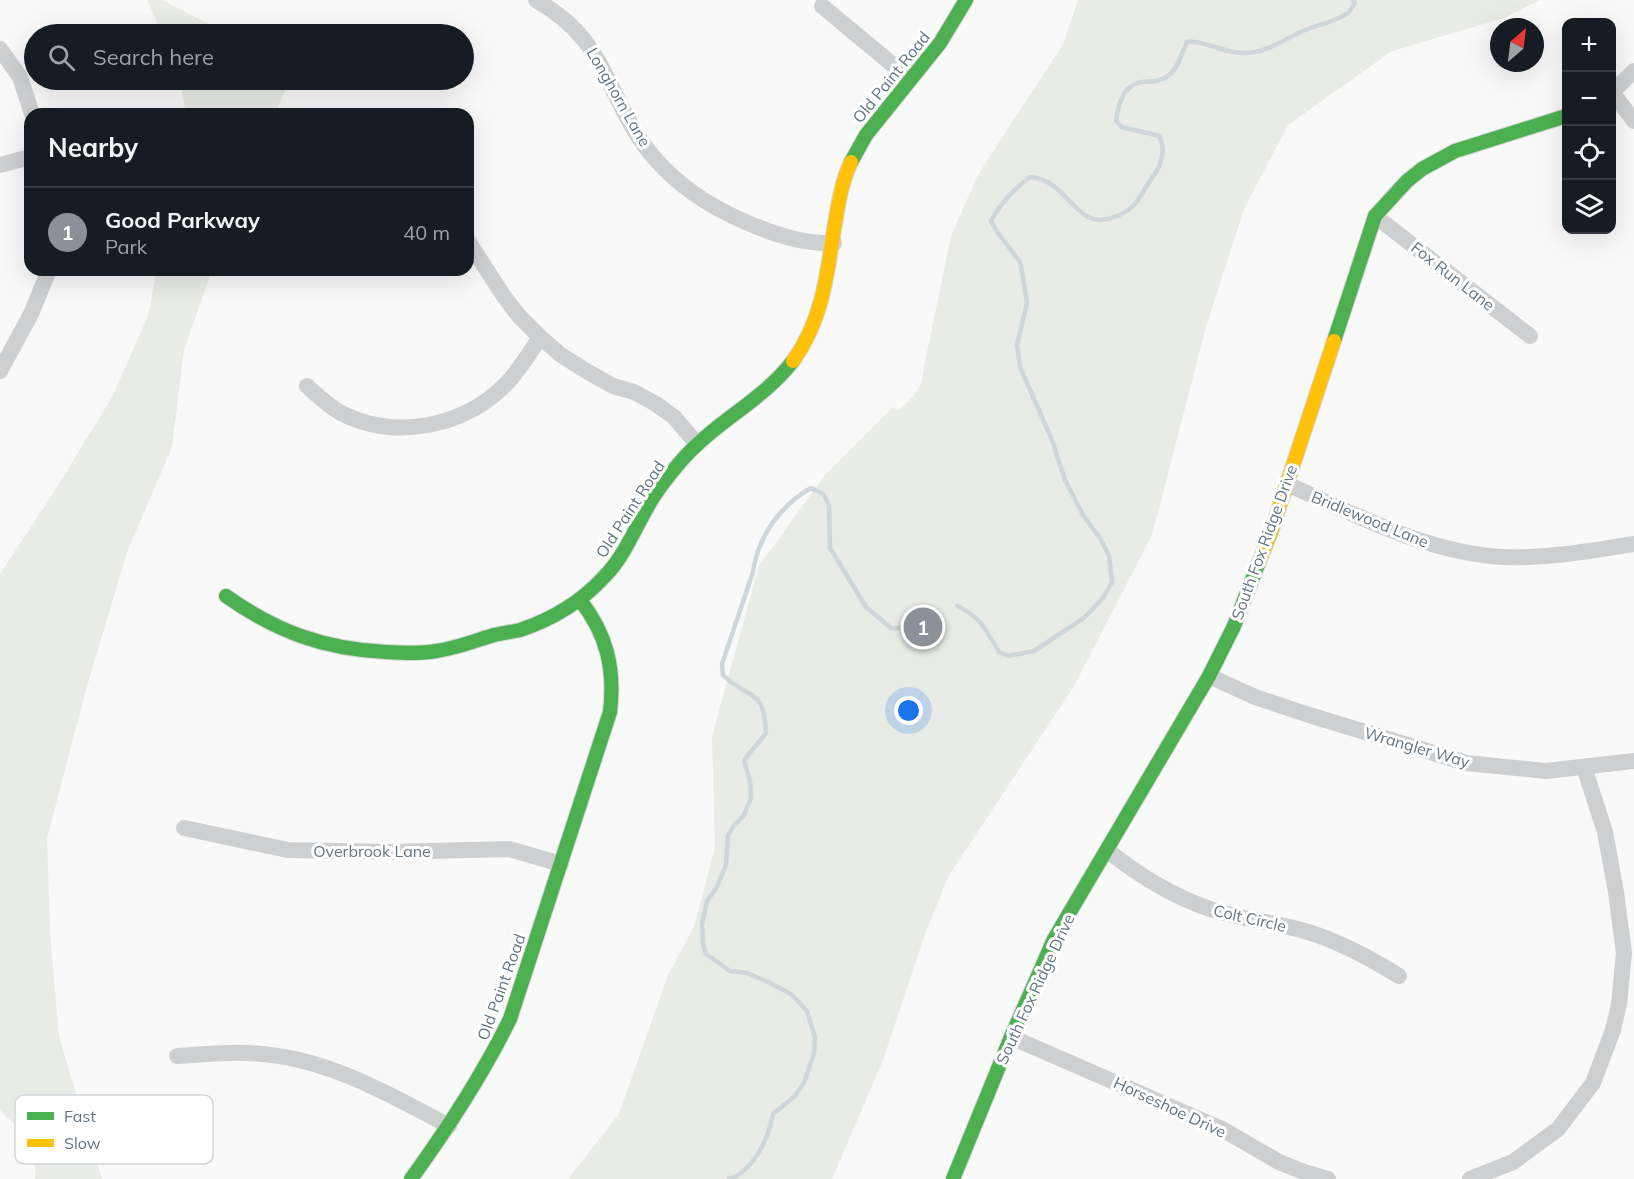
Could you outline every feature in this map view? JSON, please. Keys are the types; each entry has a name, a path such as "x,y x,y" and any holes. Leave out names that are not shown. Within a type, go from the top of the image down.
{"street":[{"name":"Longhorn Lane","path":"536,0 562,17 587,41 600,61 633,128 648,150 669,174 690,192 736,219 786,238 834,243"},
{"name":"Old Paint Road","path":"411,1179 449,1126 493,1056 510,1019 609,711 613,693 613,674 609,651 602,631 580,600 615,565 629,544 648,506 667,478 697,444 758,398 796,357 809,336 820,311 828,284 839,194 848,168 875,122 948,32 966,0"},
{"path":"822,6 910,79"},
{"path":"0,49 20,77 24,89"},
{"path":"1616,88 1634,71"},
{"path":"24,90 30,108"},
{"path":"1616,97 1634,121"},
{"name":"South Fox Ridge Drive","path":"952,1179 1054,939 1209,676 1254,579 1375,216 1397,189 1419,170 1441,156 1464,146 1562,117"},
{"path":"0,165 24,159"},
{"name":"Fox Run Lane","path":"1375,216 1530,336"},
{"path":"474,250 503,295 519,316 540,337 561,355 588,372 613,386 634,392 656,404 674,417 697,444"},
{"path":"0,371 31,314 47,276"},
{"path":"307,386 332,407 361,422 400,428 440,422 463,414 484,402 503,387 520,369 540,337"},
{"name":"Bridlewood Lane","path":"1287,484 1392,531 1431,545 1466,552 1501,557 1536,557 1634,544"},
{"path":"226,596 267,623 293,636 346,649 402,653 456,647 523,629 547,620 580,600"},
{"name":"Wrangler Way","path":"1209,676 1266,700 1350,729 1466,763 1546,771 1634,762"},
{"path":"1470,1179 1512,1162 1558,1129 1593,1083 1613,1030 1619,1004 1624,953 1605,832 1584,767"},
{"name":"Overbrook Lane","path":"184,828 288,850 389,852 509,849 561,864"},
{"name":"Colt Circle","path":"1107,850 1150,881 1179,897 1230,915 1299,929 1338,942 1399,976"},
{"name":"Horseshoe Drive","path":"1011,1037 1222,1129 1279,1162 1304,1173 1328,1179"},
{"path":"177,1056 248,1053 301,1060 372,1084 449,1126"}],"shaded area":[{"path":"147,0 162,0 209,24 158,24"},
{"path":"1078,0 1540,0 1504,18 1490,18 1490,22 1392,51 1288,125 1244,209 1206,327 1152,535 1073,688 949,875 925,934 883,1060 832,1179 568,1179 619,1114 668,975 694,927 715,847 712,736 759,566 825,475 893,407 898,411 921,384 951,236 978,175 1063,44"},
{"path":"182,90 286,90 278,108 185,108"},
{"path":"156,276 210,276 184,350 172,447 127,552 85,693 47,839 50,932 59,1037 77,1095 15,1095 15,1125 0,1110 0,574 112,397 148,316"},
{"path":"35,1164 97,1164 102,1179 35,1179"}],"waterway":[{"path":"957,606 972,615 986,631 999,652 1008,656 1034,651 1084,618 1103,598 1112,582 1109,556 1100,538 1083,515 1065,480 1052,440 1020,367 1017,345 1027,303 1023,277 1020,262 991,221 1008,197 1030,177 1043,180 1055,187 1090,218 1101,220 1125,212 1137,201 1157,171 1163,151 1159,136 1122,127 1116,121 1120,102 1130,87 1142,82 1160,80 1169,75 1177,65 1187,42 1201,43 1238,53 1261,51 1305,30 1343,16 1351,9 1355,2 1353,0"},
{"path":"729,1179 738,1175 753,1161 764,1143 773,1114 795,1096 804,1083 814,1053 815,1037 807,1011 791,994 747,973 730,971 706,954 703,944 702,924 707,901 716,889 726,865 728,836 744,815 751,798 750,781 744,760 766,733 765,718 758,701 723,675 722,664 765,534 780,513 811,488 823,494 829,505 830,548 866,607 891,628 906,628 931,613"}],"traffic: fast":[{"path":"851,162 866,135 940,43 966,0"},
{"path":"1334,341 1375,216 1407,181 1422,169 1455,151 1562,117"},
{"path":"226,596 283,629 322,642 363,650 430,652 532,626 566,609 595,586 617,561 654,495 682,460 709,434 767,388 793,361"},
{"path":"953,1179 1054,939 1209,676 1234,626 1259,562"},
{"path":"411,1179 464,1101 510,1019 610,712 611,681 607,653 597,626 580,600"}],"traffic: slow":[{"path":"793,361 811,330 822,298 840,195 851,162"},
{"path":"1259,562 1334,341"}],"place":[{"name":"Good Parkway","path":"923,627"}]}
